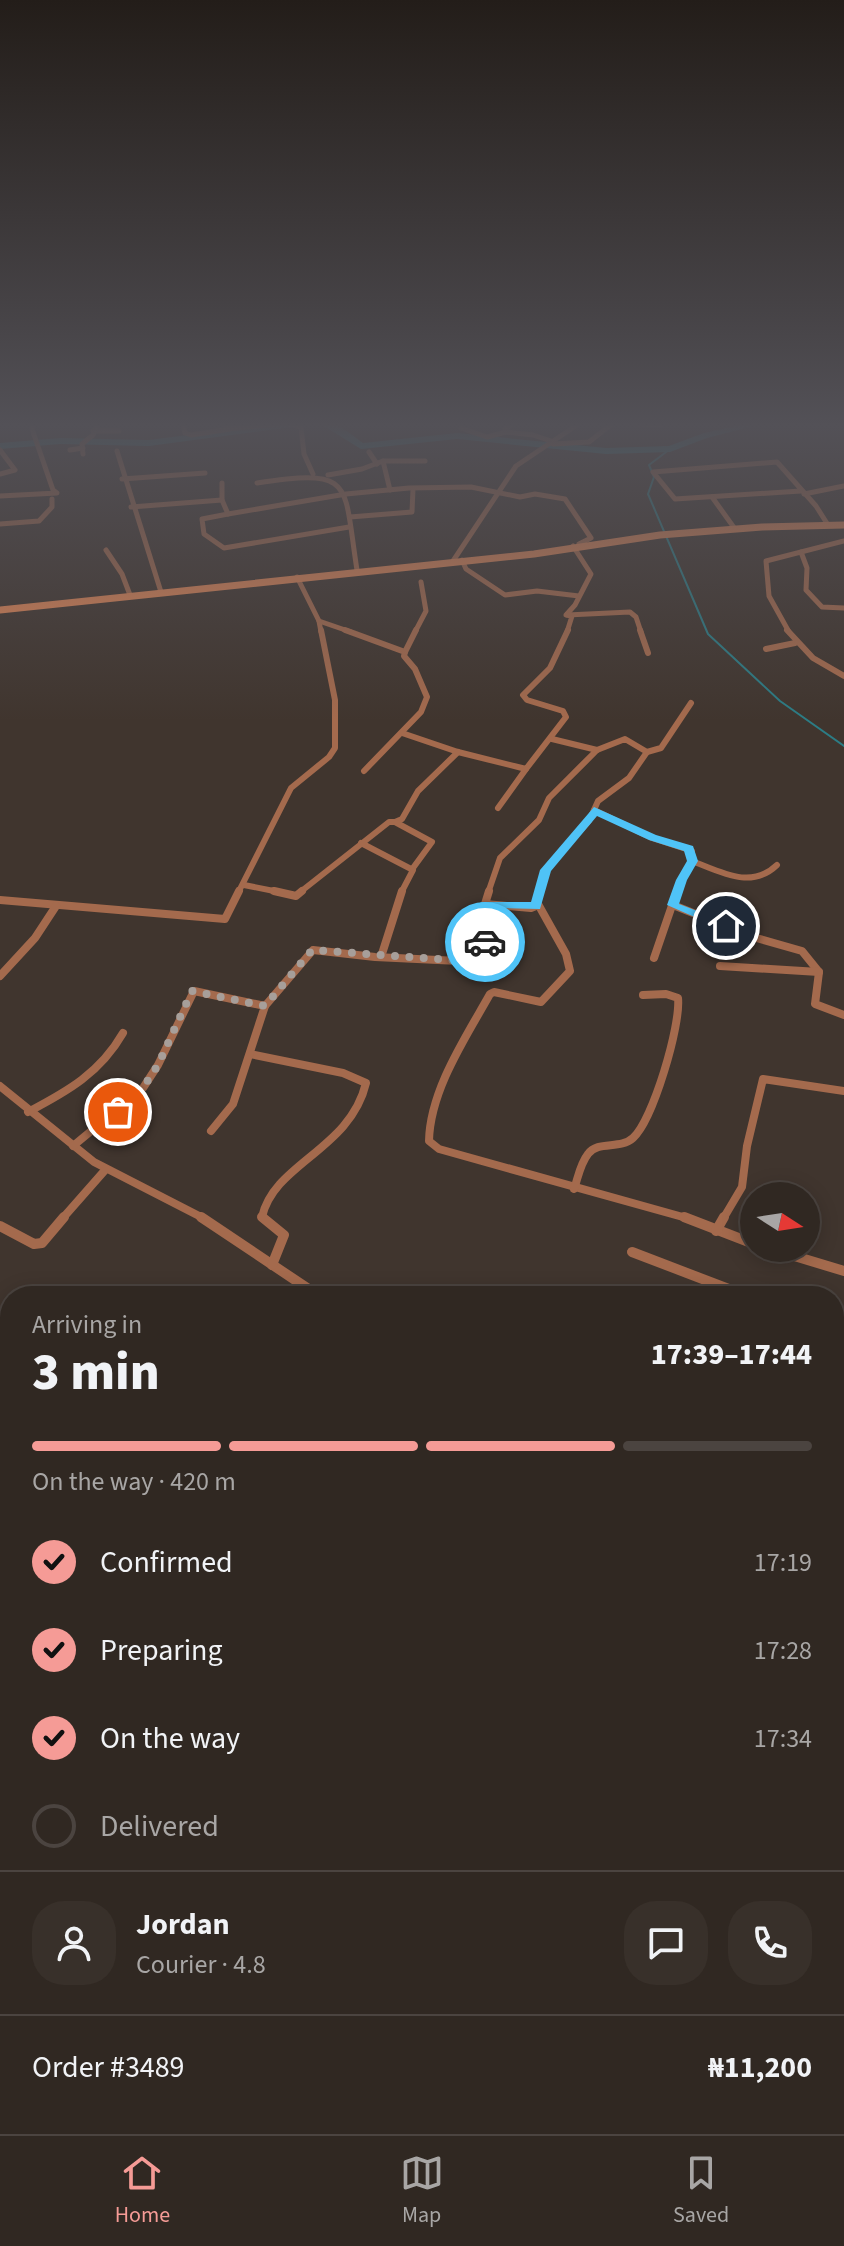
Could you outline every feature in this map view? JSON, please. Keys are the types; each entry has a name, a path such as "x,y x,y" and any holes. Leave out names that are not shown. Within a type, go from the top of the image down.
{"main road":[{"path":"0,610 357,570 534,554 573,546 735,529 844,525"}],"street":[{"path":"137,523 154,564 161,592"},
{"path":"202,523 204,534 224,548 349,527"},
{"path":"349,523 357,570"},
{"path":"453,561 478,523"},
{"path":"534,554 537,550 586,543 591,538 581,523"},
{"path":"730,523 735,529"},
{"path":"844,541 766,561 764,574 766,593 795,643 830,671 844,676"},
{"path":"566,615 572,610 591,571 573,546"},
{"path":"106,550 122,574 130,595"},
{"path":"801,552 807,568 806,590 818,606 844,608"},
{"path":"462,560 466,569 505,595 537,591 579,596"},
{"path":"0,900 221,920 227,917 294,783 329,757 335,748 335,700 319,621 297,577"},
{"path":"364,771 402,733 427,701 415,669 404,656 426,611 421,582"},
{"path":"566,615 630,612 636,617 648,653"},
{"path":"498,808 552,739 566,714 527,700 523,695 533,681 549,669 558,655 572,616 566,615"},
{"path":"319,621 371,637 405,652"},
{"path":"766,649 795,643"},
{"path":"485,904 531,908 538,904 546,870 589,821 603,797 629,778 647,752 661,748 691,703"},
{"path":"402,733 458,752 526,769"},
{"path":"552,739 597,750"},
{"path":"485,904 503,853 539,820 549,798 597,750 625,739 647,752"},
{"path":"244,885 293,897 387,822 402,819 418,791 458,752"},
{"path":"594,810 652,838 689,849 692,861 681,880 654,958"},
{"path":"381,957 386,930 413,868 432,842 395,822"},
{"path":"361,843 413,868"},
{"path":"692,861 759,880 768,876 777,865"},
{"path":"211,1131 233,1104 265,1006 312,950 480,962 493,911 485,904"},
{"path":"538,904 566,954 570,971 541,1002 494,992 490,994 446,1079 428,1135 429,1141 439,1149 574,1189 681,1216 740,1239"},
{"path":"673,905 753,937 802,951 819,972 815,1004 844,1015"},
{"path":"0,976 35,938 56,906"},
{"path":"720,966 819,972"},
{"path":"73,1146 143,1088 158,1065 191,992 265,1006"},
{"path":"574,1189 588,1153 600,1146 622,1145 636,1135 677,1035 681,1014 678,998 666,994 643,995"},
{"path":"28,1112 85,1081 110,1058 123,1033"},
{"path":"250,1054 343,1073 366,1083 346,1130 276,1189 262,1208 262,1217 284,1235 272,1265"},
{"path":"716,1231 742,1187 750,1131 763,1079 844,1091"},
{"path":"0,1086 28,1112 106,1169 210,1222 304,1286"},
{"path":"0,1226 34,1244 42,1243 106,1169"},
{"path":"632,1252 721,1286"},
{"path":"814,1262 844,1271"}],"waterway":[{"path":"660,523 708,634 780,701 844,746"}],"way so far":[{"path":"118,1112 143,1088 158,1065 192,991 256,1001 265,1006 312,950 375,957 480,962 485,942"}],"route":[{"path":"485,942 493,911 485,904 536,906 542,877 549,865 589,821 594,810 652,838 692,851 692,861 681,880 673,905 726,926"}]}
